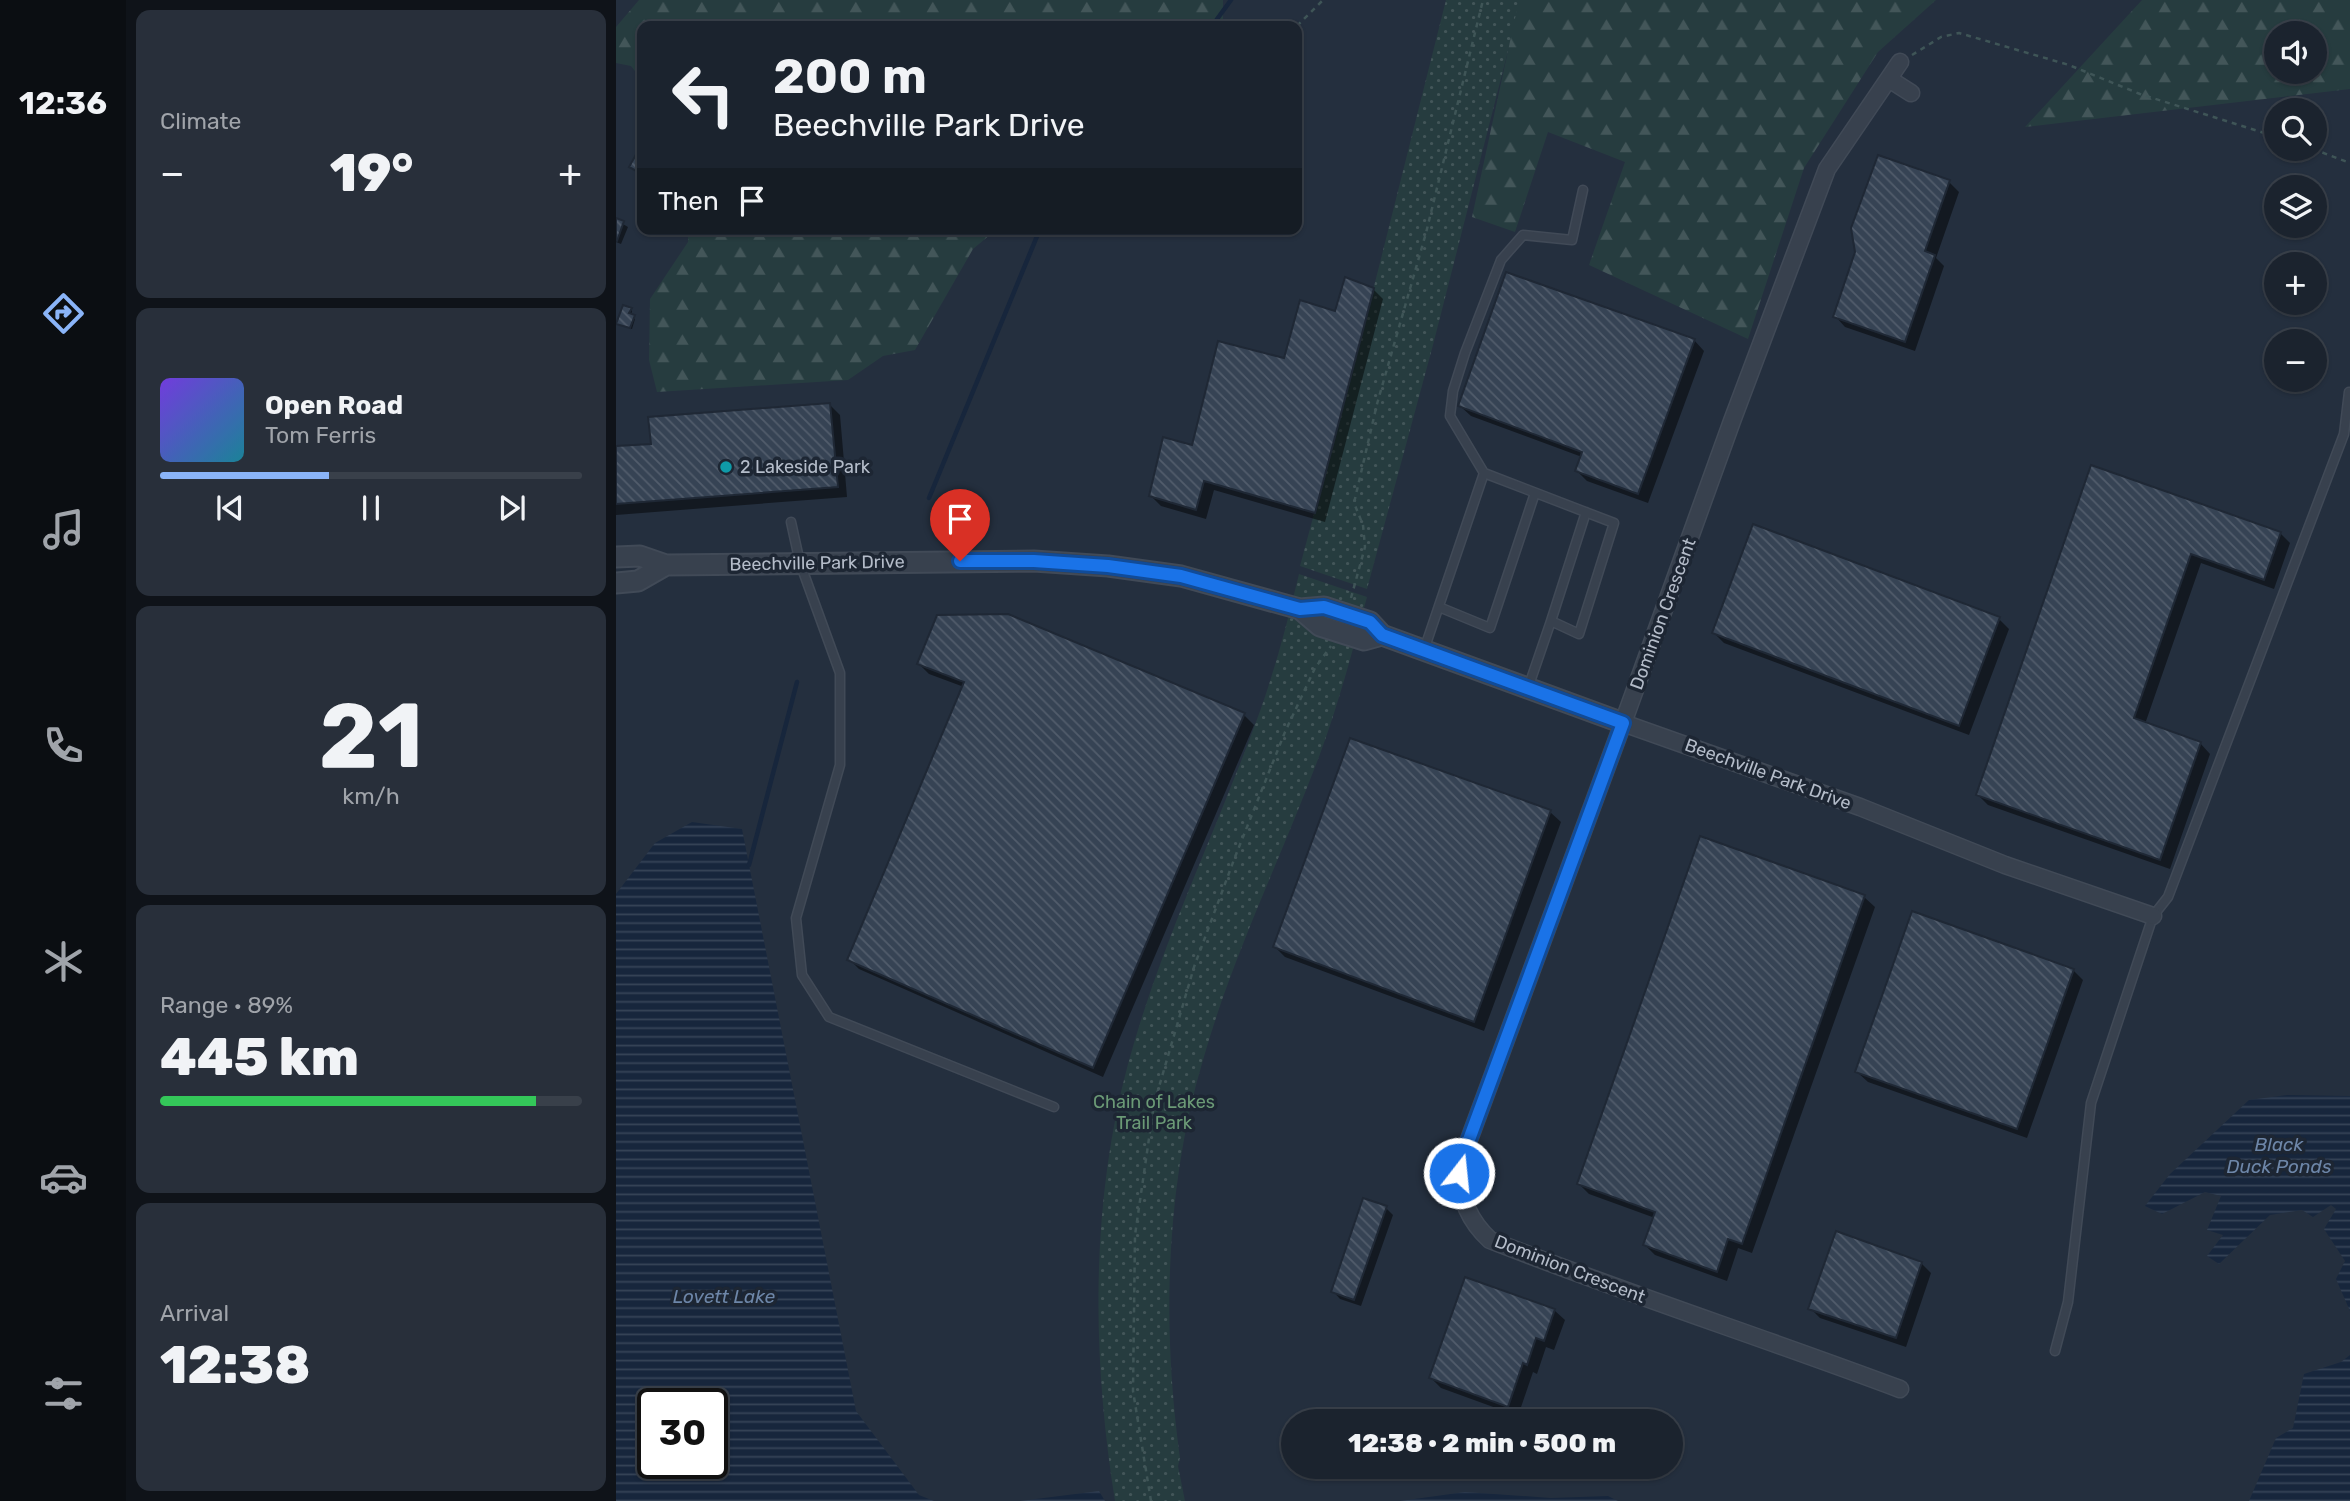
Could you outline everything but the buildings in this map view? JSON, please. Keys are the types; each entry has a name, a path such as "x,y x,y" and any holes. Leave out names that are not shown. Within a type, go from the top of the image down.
{"street":[{"name":"Dominion Crescent","path":"1900,62 1827,169 1460,1164 1460,1187 1466,1208 1490,1240 1593,1281 1759,1336 1900,1389"},
{"path":"1889,79 1911,93"},
{"name":"Beechville Park Drive","path":"616,557 640,556 666,565 1034,561 1108,566 1181,576 1300,609 1324,607 1343,623 1370,622 1382,635 2153,916"},
{"name":"Beechville Park Drive","path":"616,583 638,581 666,565"}],"lane":[{"path":"1551,621 1579,634 1614,523 1484,473 1450,416 1453,391 1465,353 1501,260 1523,235 1572,240 1583,190"},
{"path":"2055,1351 2068,1302 2091,1103 2153,916 2168,897 2193,834 2344,434 2349,392"},
{"path":"1424,650 1484,473"},
{"path":"1439,607 1490,628 1535,493"},
{"path":"1528,688 1586,512"},
{"path":"791,522 800,563 840,673 840,765 796,918 802,975 829,1017 1054,1107"}],"path":[{"path":"1302,21 1323,0"},
{"path":"1151,1501 1133,1391 1135,1235 1154,1104 1194,967 1235,857 1315,668 1343,623 1365,547 1363,525 1354,503 1377,404 1426,233 1483,0"},
{"path":"1900,62 1941,37 1959,33 2069,65 2140,94 2264,133"},
{"path":"2327,154 2350,163"}],"green space":[{"path":"639,0 1223,0 1223,21 637,21 637,74 631,66 616,63 616,27"},
{"path":"1446,0 1521,0 1433,345 1367,589 1300,566 1358,350"},
{"path":"1519,0 1936,0 1878,52 1804,168 1748,339 1589,265 1625,162 1548,132 1515,232 1472,217"},
{"path":"2142,0 2350,0 2350,89 2025,127"},
{"path":"688,235 990,235 973,249 915,350 883,356 848,380 657,392 649,360 650,299 688,242"},
{"name":"Chain of Lakes Trail Park","path":"1299,574 1367,597 1327,735 1229,982 1190,1108 1174,1208 1169,1308 1174,1409 1180,1458 1178,1466 1185,1501 1115,1501 1102,1392 1099,1282 1101,1227 1116,1118 1141,1020 1171,934 1263,704"}],"water":[{"name":"Lovett Lake","path":"692,822 742,829 856,1411 919,1495 934,1501 616,1501 616,894 655,843"},
{"name":"Black Duck Ponds","path":"2287,1095 2350,1096 2350,1311 2336,1279 2345,1261 2324,1229 2336,1209 2331,1205 2313,1217 2302,1210 2270,1215 2219,1264 2207,1256 2223,1235 2207,1230 2221,1196 2205,1192 2162,1214 2145,1206 2170,1174 2249,1100"},
{"path":"2350,1355 2350,1501 2249,1501 2276,1438 2293,1428 2304,1374 2341,1362"},
{"path":"1099,1491 1105,1501 1020,1501"},
{"path":"1465,1492 1551,1498 1608,1496 1618,1501 1400,1501"}],"waterway":[{"path":"1216,21 1231,0"},
{"path":"929,498 1038,235"},
{"path":"749,865 797,682"}],"place":[{"name":"2 Lakeside Park","path":"726,467"}],"route":[{"path":"960,561 1034,561 1108,566 1181,576 1300,609 1324,607 1370,622 1382,635 1623,723 1460,1164 1459,1173"}]}
